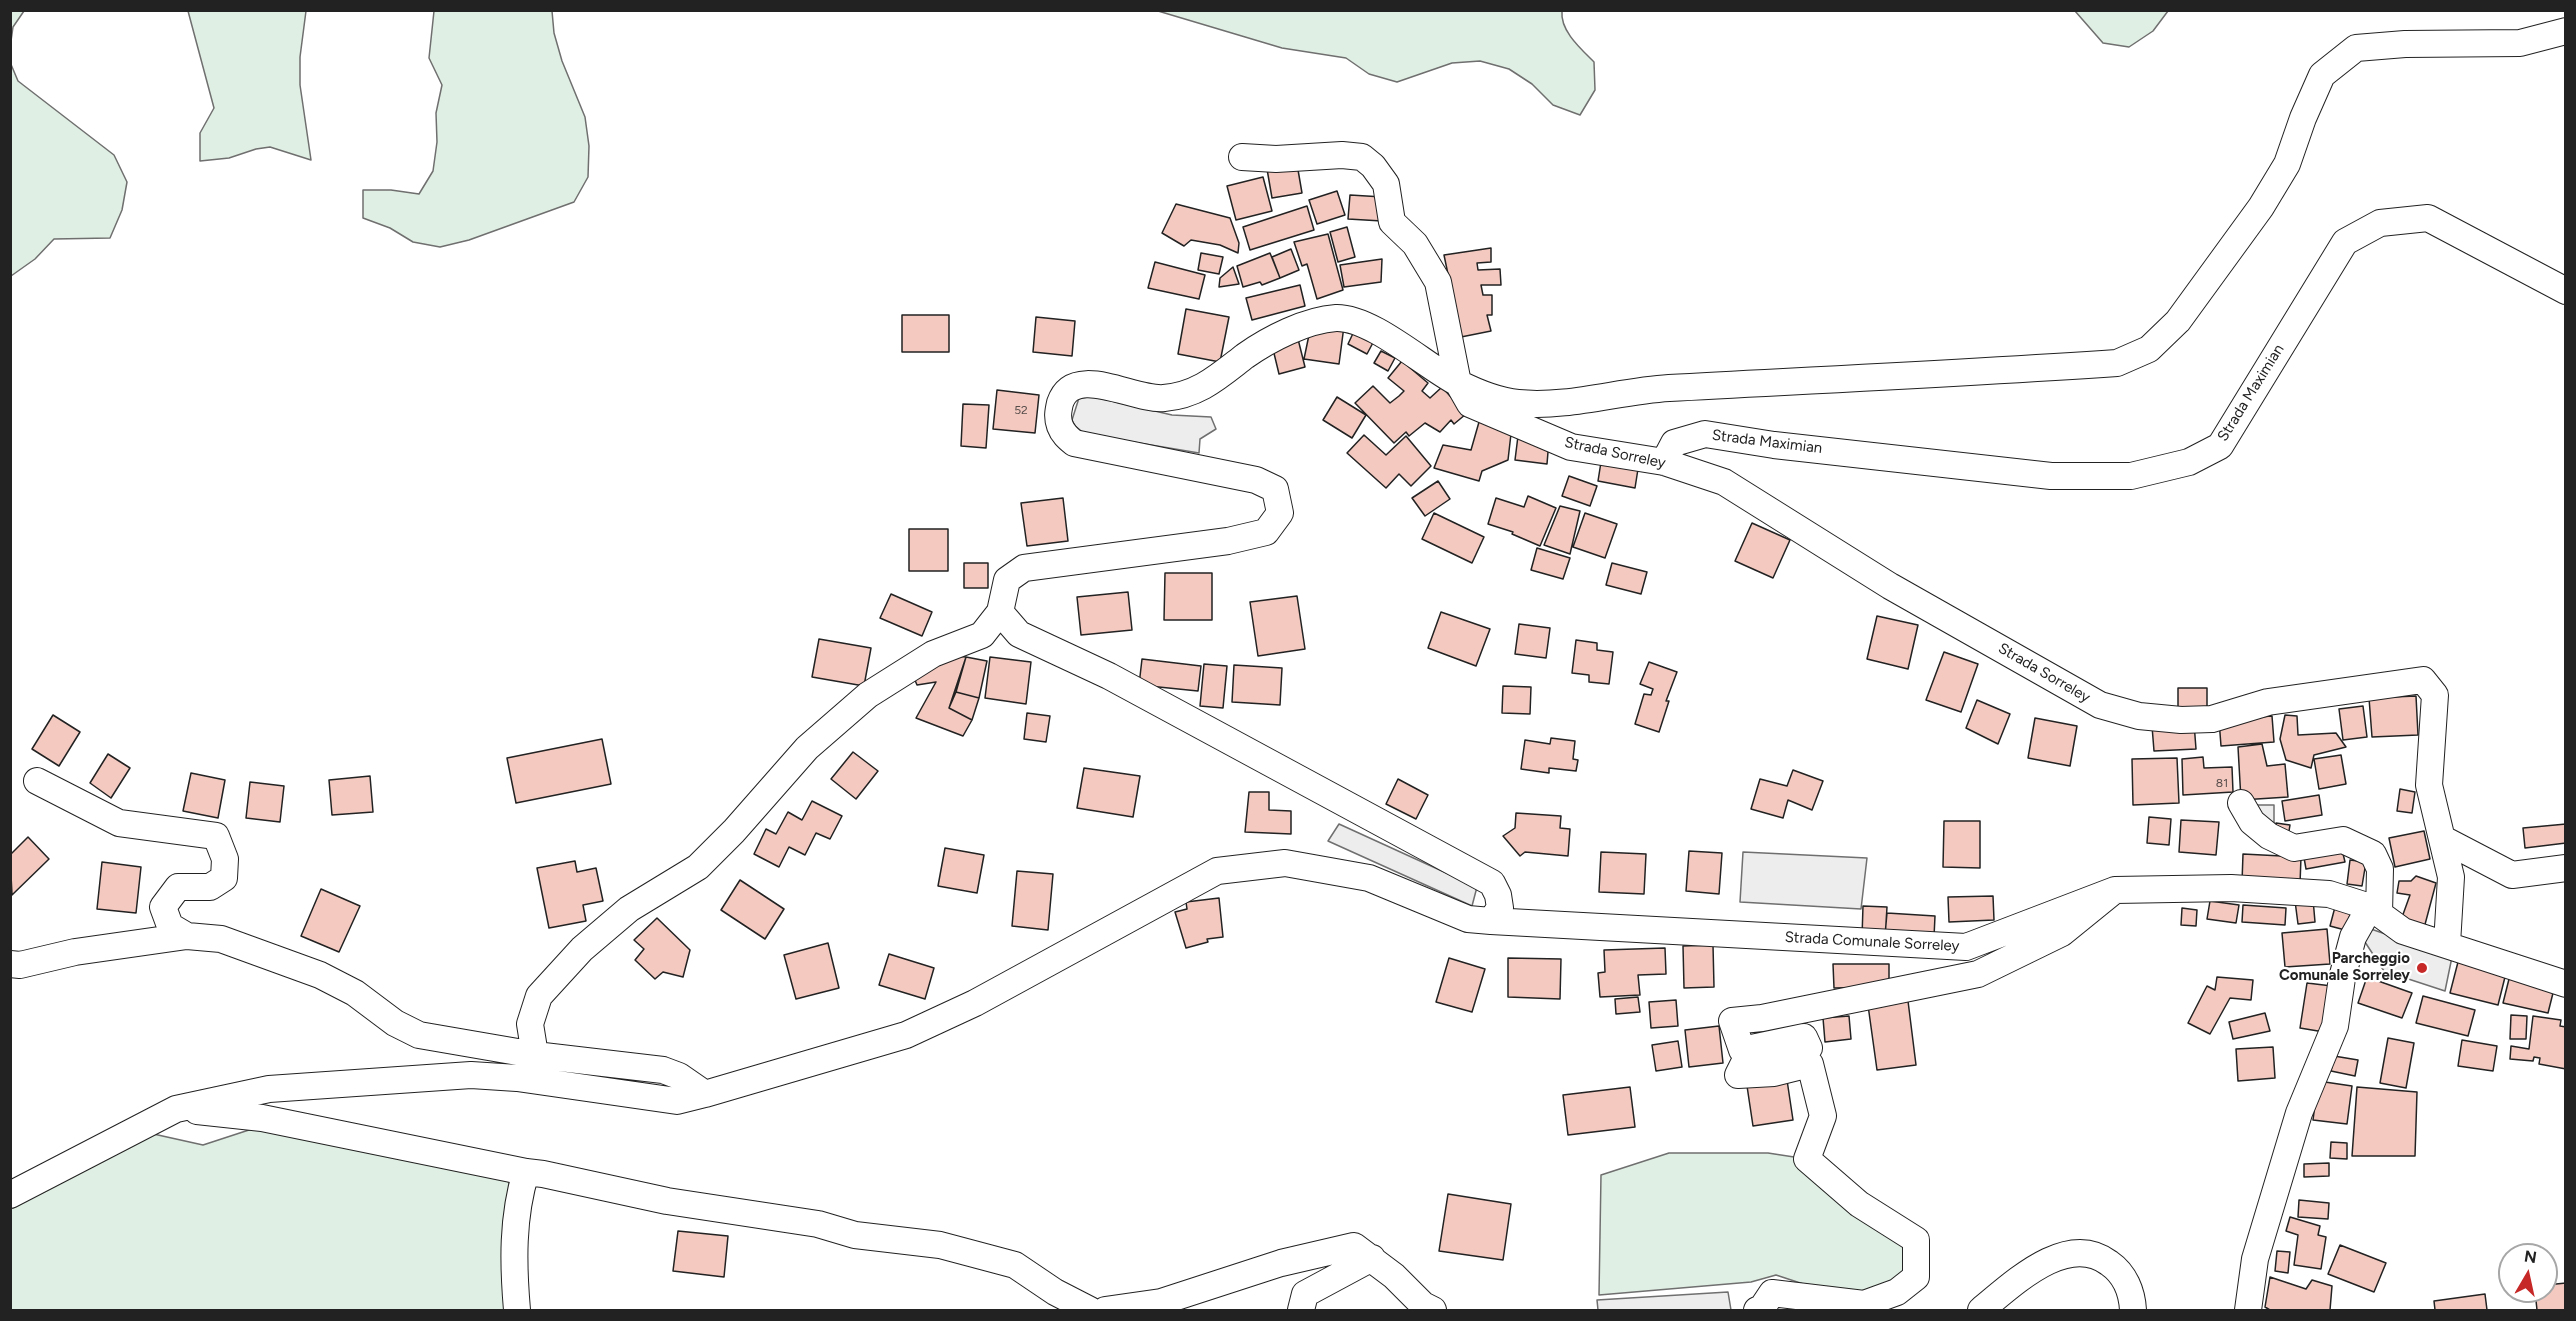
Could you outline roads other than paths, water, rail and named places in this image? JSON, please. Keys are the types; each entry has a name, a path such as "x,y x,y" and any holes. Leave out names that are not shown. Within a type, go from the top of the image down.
{"street":[{"path":"535,1054 531,1024 539,996 582,949 629,909 698,867 734,831 807,748 868,694 933,654 982,635 1000,612 1007,580 1024,568 1228,542 1266,532 1280,513 1275,489 1256,480 1074,443 1065,436 1057,414 1064,393 1074,384 1089,384 1160,399 1184,396 1214,382 1247,355 1287,333 1334,318 1363,323 1458,383 1489,396 1518,403 1551,403 1664,389 2117,363 2149,349 2178,321 2261,207 2288,164 2303,118 2322,75 2356,48 2405,44 2520,43 2565,31"},
{"path":"1242,157 1276,159 1349,155 1362,158 1373,166 1386,184 1392,222 1415,244 1438,282 1458,383"},
{"name":"Strada Maximian","path":"1664,462 1674,443 1705,434 1774,445 2050,476 2131,476 2189,462 2220,446 2344,242 2380,223 2428,218 2565,291"},
{"name":"Strada Sorreley","path":"1458,383 1470,404 1571,447 1664,462 1724,482 1890,586 2109,708 2139,716 2181,720 2212,718 2268,702 2423,680 2435,695 2429,785 2451,877 2447,944"},
{"path":"1000,612 1019,634 1109,675 1492,883 1498,895 1500,908 1491,921"},
{"path":"38,781 119,823 216,836 225,859 224,878 210,887 178,888 163,907 170,926 187,936"},
{"path":"2241,803 2252,822 2269,836 2294,848 2343,840 2373,854 2380,869 2374,910 2353,937 2342,978 2335,1026 2299,1113 2254,1259 2248,1311"},
{"path":"2443,839 2512,875 2565,868"},
{"name":"Strada Comunale Sorreley","path":"10,1194 176,1108 269,1089 471,1076 517,1078 677,1101 705,1094 906,1035 975,1003 1217,871 1285,863 1369,878 1468,919 1966,947 2115,890 2231,888 2329,894 2374,910 2403,931 2565,984"},
{"path":"1757,1311 1762,1308 1772,1293 1864,1304 1897,1292 1916,1277 1917,1240 1859,1204 1807,1159 1823,1116 1810,1064 1774,1072 1738,1075 1743,1065 1809,1048 1804,1037 1742,1050 1732,1021 1762,1018 1978,974 2062,933 2115,890"},
{"path":"10,964 20,965 75,952 187,936 221,939 309,970 355,993 395,1023 419,1035 535,1054 663,1070 679,1076 705,1094"},
{"path":"176,1108 261,1118 667,1201 818,1224 855,1235 940,1245 1016,1265 1055,1292 1090,1311"},
{"path":"517,1311 515,1233 519,1196 526,1172"},
{"path":"1105,1311 1161,1302 1281,1263 1354,1246 1372,1258 1423,1305 1433,1311"},
{"path":"1981,1311 2011,1286 2053,1259 2078,1252 2100,1256 2117,1269 2132,1295 2133,1311"},
{"path":"1301,1311 1305,1294 1372,1258"}],"place":[{"name":"Parcheggio Comunale Sorreley","path":"2422,968"}]}
